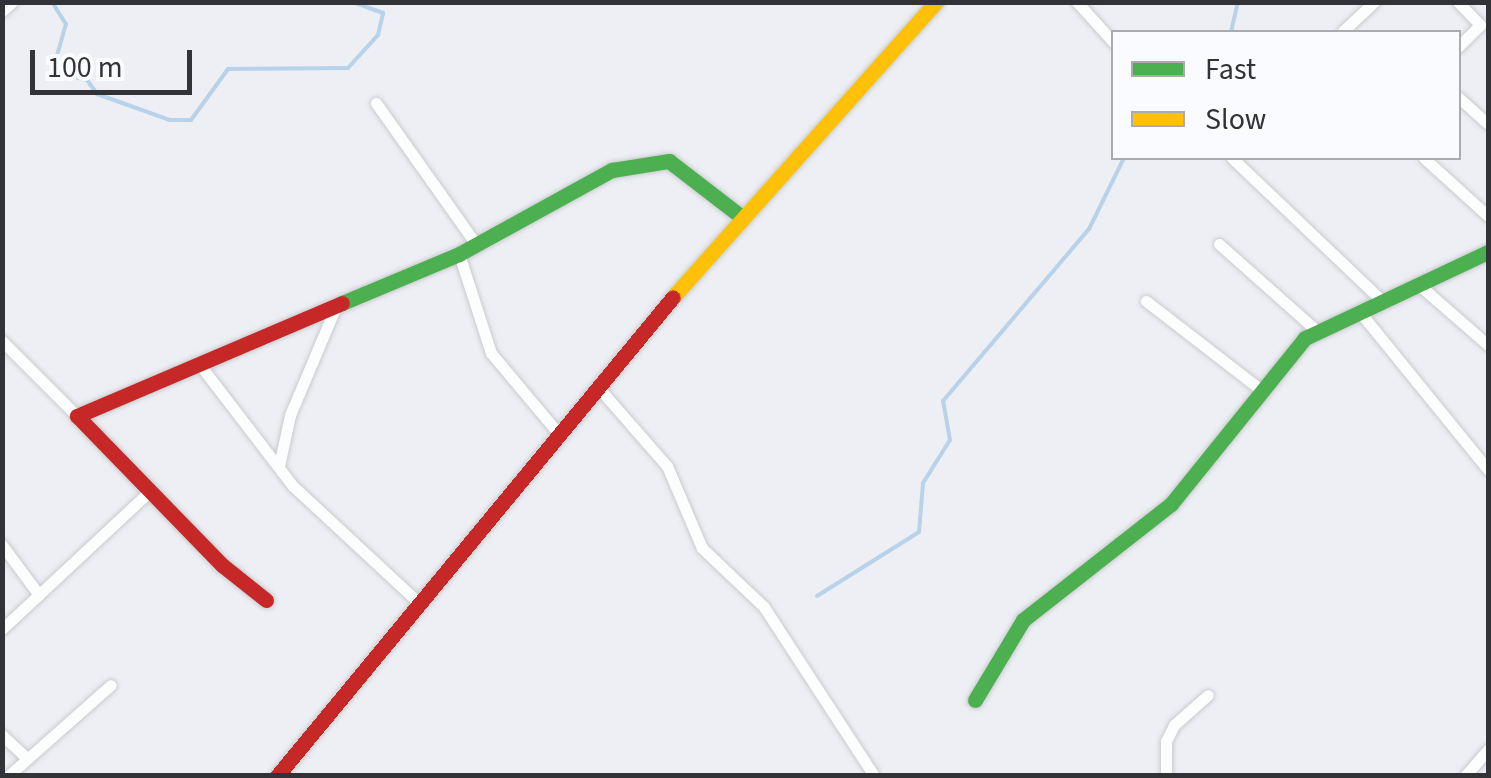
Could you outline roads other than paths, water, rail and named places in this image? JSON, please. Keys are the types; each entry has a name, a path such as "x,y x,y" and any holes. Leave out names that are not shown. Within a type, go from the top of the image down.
{"street":[{"path":"2,11 12,2"},
{"path":"277,776 742,218 936,2"},
{"path":"1076,2 1111,40"},
{"path":"1344,30 1374,2"},
{"path":"1458,2 1480,24 1461,45"},
{"path":"1461,100 1488,124"},
{"path":"376,102 475,243"},
{"path":"1234,160 1381,300"},
{"path":"1426,160 1488,216"},
{"path":"77,416 459,254 612,170 669,162 742,218"},
{"path":"1219,244 1318,332"},
{"path":"975,700 1023,620 1171,504 1260,388 1318,332 1488,252"},
{"path":"459,254 490,353 559,434"},
{"path":"1418,284 1488,345"},
{"path":"1146,301 1260,388"},
{"path":"279,466 290,415 336,306"},
{"path":"1359,312 1488,470"},
{"path":"2,341 148,493 266,600"},
{"path":"200,365 279,466 419,604"},
{"path":"598,388 666,466 702,548 764,606 874,776"},
{"path":"2,628 148,493"},
{"path":"2,544 38,595"},
{"path":"8,776 112,685"},
{"path":"1166,776 1166,741 1174,725 1208,695"},
{"path":"2,734 26,757"},
{"path":"1465,776 1488,750"}],"waterway":[{"path":"52,2 66,24 56,58 67,75 87,80 97,94 170,120 191,120 228,69 348,68 378,35 383,13 353,2"},
{"path":"1231,30 1238,2"},
{"path":"817,596 919,532 923,483 950,440 943,401 1089,229 1123,160"}]}
